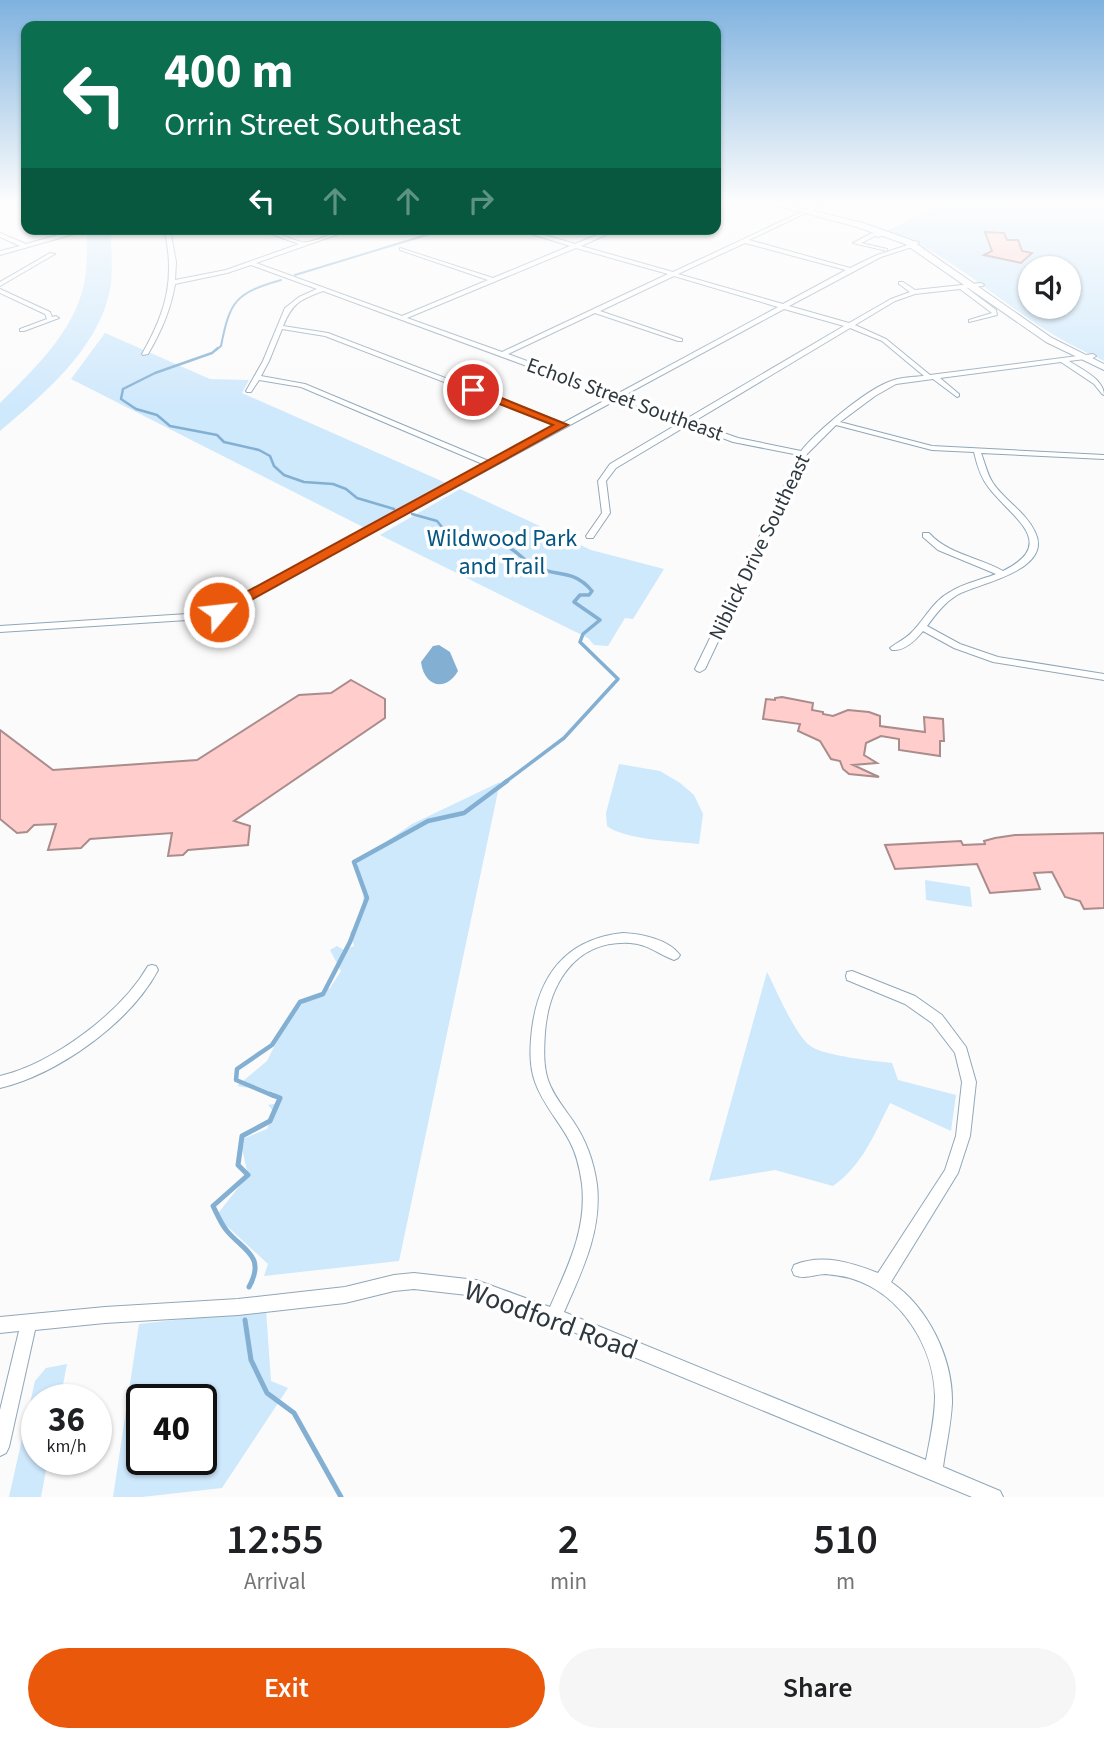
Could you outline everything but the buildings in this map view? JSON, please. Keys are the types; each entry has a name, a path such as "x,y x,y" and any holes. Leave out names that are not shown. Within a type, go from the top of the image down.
{"main road":[{"path":"956,272 1104,367"},
{"path":"1089,357 1104,361"}],"street":[{"path":"0,284 21,272"},
{"path":"145,354 167,312 174,272"},
{"path":"174,282 221,272"},
{"name":"Echols Street Southeast","path":"276,272 752,445 803,454"},
{"path":"470,272 494,280"},
{"path":"402,318 513,272"},
{"path":"663,272 850,326 884,340 957,395"},
{"path":"503,354 681,272"},
{"path":"0,629 203,616 219,612 848,272"},
{"path":"901,283 914,292"},
{"path":"590,536 606,513 602,481 607,471 893,300 914,292 976,285"},
{"path":"961,287 995,312 971,321"},
{"path":"249,391 284,313 290,306 323,289"},
{"path":"0,291 48,313 53,319 22,330"},
{"path":"594,311 680,340"},
{"path":"280,327 326,334 562,425"},
{"name":"Niblick Drive Southeast","path":"702,665 803,454 809,445 836,423 886,385 930,376 1089,357"},
{"path":"1064,361 1096,383 1104,393"},
{"path":"257,378 303,385 490,464"},
{"path":"836,423 932,448 1104,457"},
{"path":"895,649 914,639 935,608 948,596 975,582 1018,566 1029,555 1034,540 1032,531 1024,518 990,485 977,451"},
{"path":"926,535 942,548 986,564 1002,574"},
{"path":"922,627 957,646 996,660 1104,677"},
{"path":"554,1316 581,1256 590,1207 588,1175 579,1145 550,1099 540,1072 537,1049 544,999 550,982 566,961 587,947 602,942 641,938 674,955"},
{"path":"0,1082 37,1070 79,1042 133,999 144,987 152,970"},
{"path":"852,976 910,1000 937,1019 961,1051 969,1082 963,1136 951,1173 881,1283"},
{"path":"800,1270 830,1266 850,1268 881,1283 915,1315 938,1361 943,1406 933,1472"},
{"name":"Woodford Road","path":"0,1325 262,1304 345,1295 414,1281 476,1287 554,1316 994,1497"},
{"path":"0,1447 29,1322"}],"green space":[{"path":"86,272 112,272 106,306 96,327 69,366 35,401 0,431 0,403 62,334 79,302"},
{"path":"963,272 1018,272 1018,311 965,273"},
{"path":"1081,272 1104,272 1104,361 1030,319 1081,319"},
{"name":"Wildwood Park and Trail","path":"105,333 210,379 249,380 242,393 446,483 365,528 71,379"},
{"name":"Wildwood Park and Trail","path":"460,489 591,550 664,569 633,619 625,618 608,646 594,645 588,638 380,535"},
{"path":"619,764 660,771 694,795 703,814 699,844 638,837 607,826 606,813"},
{"path":"500,782 399,1261 264,1276 268,1264 216,1216 248,1175 240,1140 267,1129 274,1112 268,1105 279,1103 274,1092 237,1086 267,1061 293,1009 330,988 341,971 330,950 337,946 344,950 354,946 350,933 360,914 363,899 357,862 412,824"},
{"path":"925,880 970,887 972,907 926,900"},
{"path":"767,972 799,1034 812,1047 839,1055 892,1063 898,1080 956,1095 951,1131 890,1103 860,1159 833,1186 775,1170 709,1181"},
{"path":"266,1310 271,1381 288,1388 222,1488 142,1497 113,1497 126,1410 126,1475 217,1475 217,1384 130,1384 139,1324"},
{"path":"67,1364 63,1384 34,1384 46,1368"},
{"path":"21,1443 21,1475 45,1475 41,1497 9,1497"}],"water":[{"path":"439,645 450,652 458,671 447,682 436,684 426,677 421,662 433,646"}],"waterway":[{"path":"295,275 305,272"},
{"path":"216,350 221,346 228,318 238,301 254,289 281,280"},
{"path":"218,348 212,353 155,373 123,389 121,399 136,409 157,415 170,426 217,435 224,442 259,450 270,456 274,466 284,475 304,482 333,484 346,489 357,498 394,509"},
{"path":"412,514 437,521 452,539"},
{"path":"450,538 466,544 503,545 542,570 571,576 585,584 592,591 589,595 580,595 574,602 600,620 583,634 580,642 618,679 564,738 504,783"},
{"path":"274,1096 236,1080 237,1069 272,1045 300,1002 323,994 350,942 367,898 354,862 428,821 464,813 507,781"},
{"path":"249,1287 254,1277 254,1261 225,1228 213,1206 248,1175 238,1165 242,1136 270,1121 280,1098 270,1094"},
{"path":"245,1320 251,1360 267,1393 294,1413 341,1497"}],"route":[{"path":"219,612 562,425 473,390"}]}
